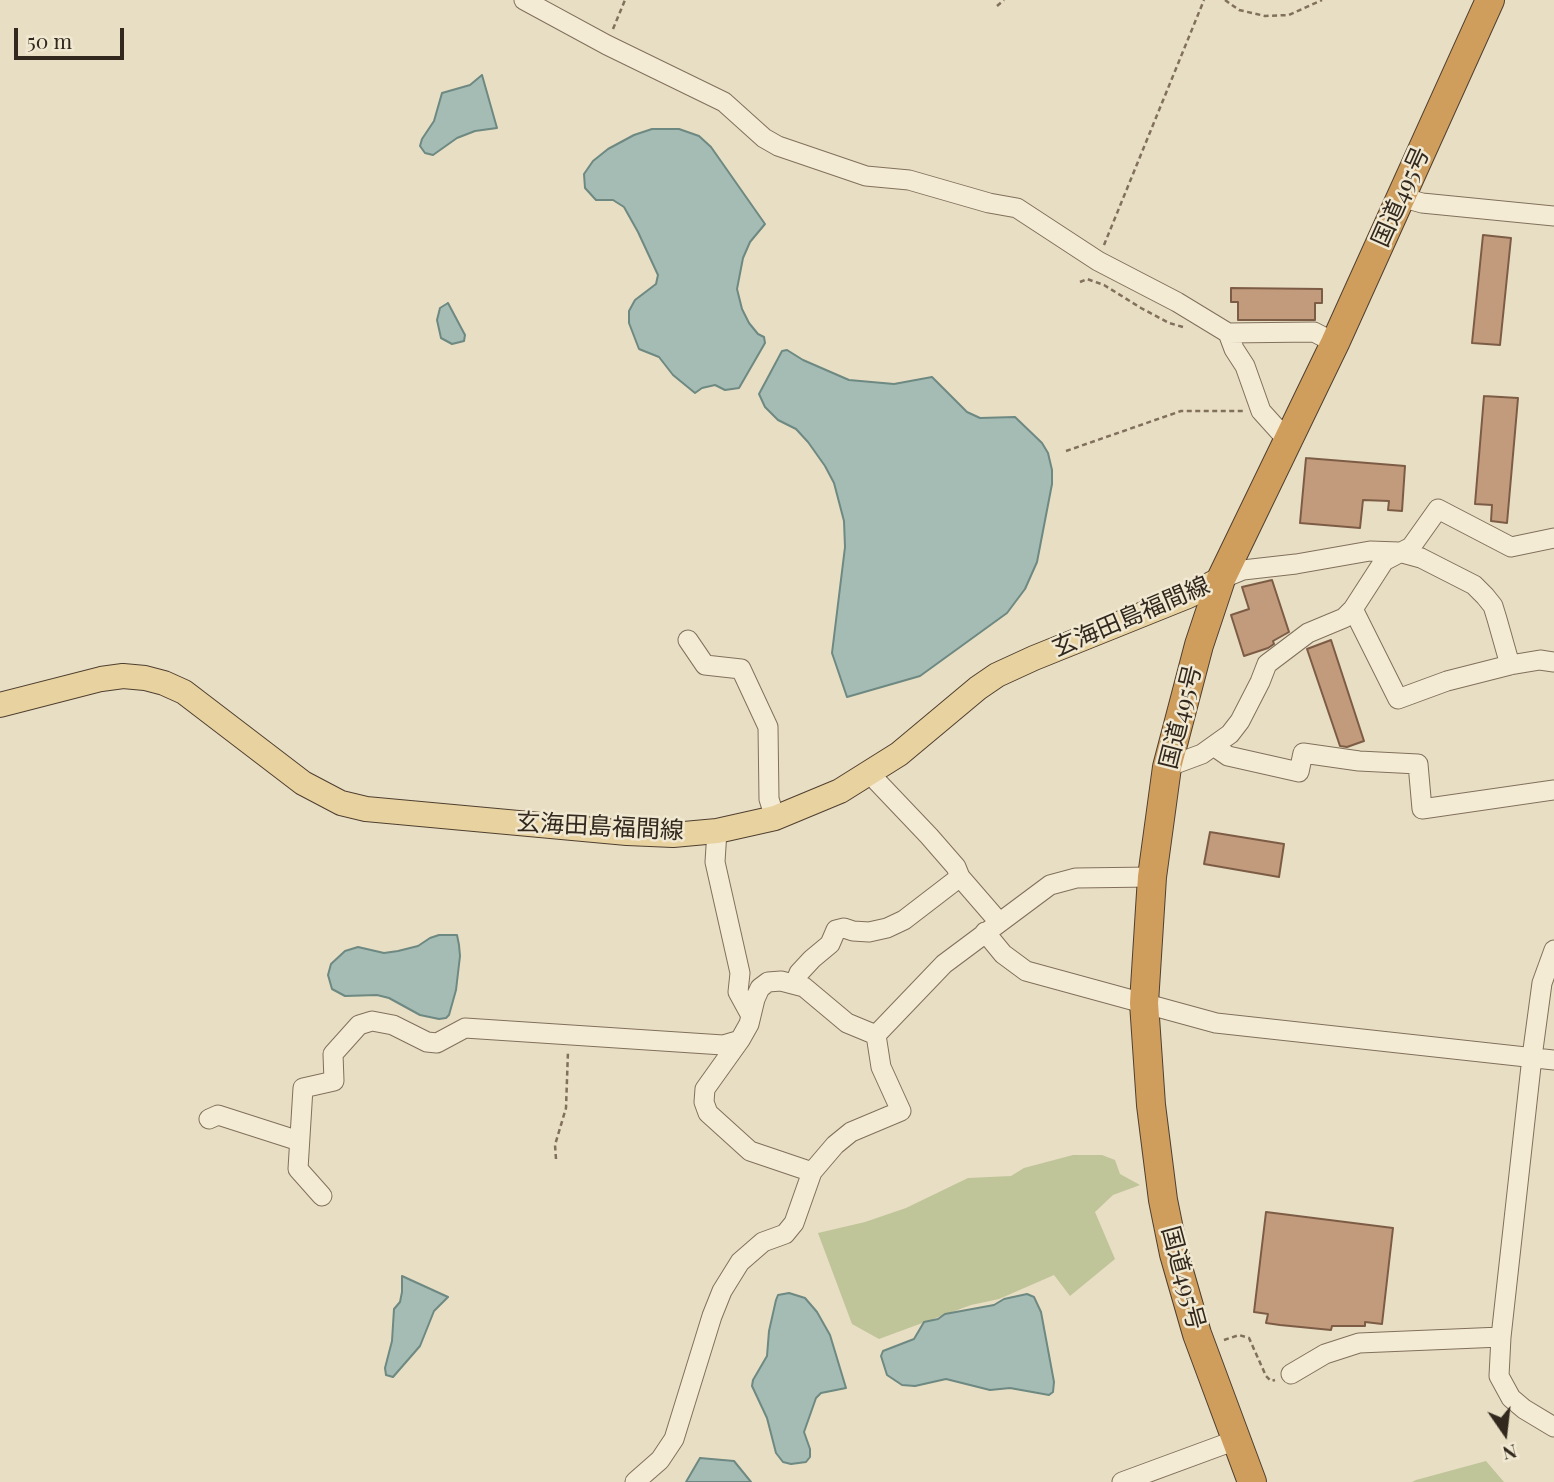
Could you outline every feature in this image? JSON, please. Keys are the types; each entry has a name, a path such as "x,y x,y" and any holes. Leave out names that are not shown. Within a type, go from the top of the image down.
{"highway":[{"name":"国道495号","path":"1252,1482 1197,1334 1174,1254 1163,1200 1153,1118 1144,1003 1152,877 1167,767 1199,645 1221,579 1335,343 1490,0"}],"main road":[{"name":"玄海田島福間線","path":"0,705 101,679 123,676 145,678 184,692 303,783 341,803 366,809 627,833 673,835 717,831 775,818 816,802 870,774 899,754 978,688 997,676 1034,658 1188,596 1221,579"}],"street":[{"path":"524,0 607,45 724,102 764,138 778,146 866,176 909,180 989,203 1017,208 1098,261 1228,332 1314,332 1335,343"},
{"path":"1401,197 1422,203 1554,216"},
{"path":"1228,332 1234,349 1245,366 1261,411 1288,440"},
{"path":"1167,767 1214,747 1230,734 1240,721 1267,664 1274,656 1308,634 1344,618 1353,609 1384,561 1411,547 1438,509 1511,547 1554,538"},
{"path":"1221,579 1243,570 1370,551 1399,552 1421,558 1474,585 1485,596 1493,606 1510,665"},
{"path":"1353,609 1398,699 1447,681 1510,665 1540,660 1554,662"},
{"path":"688,640 705,665 741,668 768,727 769,799 775,818"},
{"path":"1214,747 1228,756 1299,772 1303,753 1359,761 1418,764 1422,809 1554,790"},
{"path":"870,774 956,867 992,927 1003,954 1026,971 1216,1023 1554,1060"},
{"path":"717,831 715,862 740,973 738,992 750,1014"},
{"path":"795,983 799,973 830,944 836,930 844,928 869,932 887,928 904,920 960,877"},
{"path":"876,1035 944,964 1050,885 1076,878 1152,877"},
{"path":"1554,950 1542,983 1532,1057 1499,1376 1511,1398 1554,1427"},
{"path":"813,1172 750,1152 708,1112 704,1102 705,1089 740,1040 749,1024 750,1014 761,988 768,982 795,983 804,987 847,1023 876,1035"},
{"path":"323,1196 298,1169 303,1088 334,1081 333,1054 359,1025 372,1021 393,1024 427,1042 437,1043 466,1028 723,1045 740,1040"},
{"path":"635,1482 660,1460 674,1439 722,1291 740,1262 763,1242 785,1234 794,1223 813,1172 835,1145 851,1132 901,1111 881,1067 876,1035"},
{"path":"209,1119 218,1115 299,1141"},
{"path":"1291,1374 1325,1354 1359,1343 1501,1338"},
{"path":"1122,1482 1236,1440"}],"path":[{"path":"607,45 625,0"},
{"path":"997,6 1004,0"},
{"path":"1098,261 1204,0"},
{"path":"1226,0 1238,10 1265,16 1289,15 1322,0"},
{"path":"1080,282 1087,279 1104,285 1169,323 1188,328"},
{"path":"1066,451 1181,411 1261,411"},
{"path":"556,1159 555,1145 566,1108 569,1034"},
{"path":"1224,1340 1239,1335 1249,1338 1266,1376 1271,1381 1291,1374"}],"green space":[{"path":"1073,1155 1102,1155 1115,1160 1120,1174 1140,1185 1113,1195 1095,1212 1115,1259 1070,1296 1054,1275 999,1299 971,1305 879,1339 852,1324 818,1233 865,1222 906,1208 968,1178 1011,1176 1024,1168"},
{"path":"1486,1461 1504,1482 1412,1482 1416,1480"}],"water":[{"path":"482,75 497,128 475,131 457,138 433,155 425,153 420,146 434,121 442,93 470,85"},
{"path":"652,129 679,129 699,136 711,147 765,224 750,242 743,258 737,289 749,323 764,337 765,343 739,388 725,390 715,385 695,393 673,375 659,357 639,349 629,323 629,311 635,300 656,284 658,275 624,207 613,200 596,200 585,188 584,174 593,161 608,149"},
{"path":"448,303 465,335 464,341 452,344 441,338 437,320 440,308"},
{"path":"787,350 849,380 894,384 932,377 967,412 980,418 1015,417 1042,443 1048,453 1052,470 1052,484 1037,562 1025,589 1007,613 920,676 847,697 832,653 845,547 844,521 834,483 808,442 796,429 778,420 765,407 759,394 782,351"},
{"path":"439,935 457,935 460,956 456,990 446,1018 420,1015 389,998 377,995 345,996 332,989 328,975 331,964 345,951 358,947 384,953 398,951 418,946"},
{"path":"402,1276 448,1297 434,1311 420,1346 393,1377 386,1375 385,1368 392,1341 394,1309 400,1302 402,1292"},
{"path":"789,1293 805,1298 817,1312 830,1335 846,1388 821,1393 816,1398 804,1432 810,1457 806,1462 791,1464 783,1462 776,1453 767,1418 752,1386 767,1356 776,1300 778,1295"},
{"path":"1027,1294 1034,1297 1041,1312 1054,1382 1053,1392 1049,1395 1010,1388 990,1390 946,1379 915,1386 902,1385 887,1375 881,1356 883,1351 914,1339 924,1322 938,1319 945,1314 994,1305 1004,1299"},
{"path":"700,1458 734,1461 751,1482 686,1482"}],"building":[{"path":"1483,235 1511,238 1500,345 1472,343"},
{"path":"1231,288 1322,289 1322,303 1315,303 1315,320 1238,320 1238,302 1231,302"},
{"path":"1484,396 1518,398 1507,523 1491,521 1492,505 1475,504"},
{"path":"1306,458 1405,466 1402,511 1388,510 1389,501 1363,500 1360,528 1300,523"},
{"path":"1272,580 1289,632 1273,641 1274,644 1268,648 1244,656 1231,615 1249,609 1242,587"},
{"path":"1331,640 1364,741 1347,747 1340,746 1307,649"},
{"path":"1210,832 1284,844 1279,877 1204,864"},
{"path":"1266,1212 1393,1228 1382,1324 1365,1322 1365,1326 1332,1326 1331,1330 1266,1323 1268,1314 1254,1312"}]}
